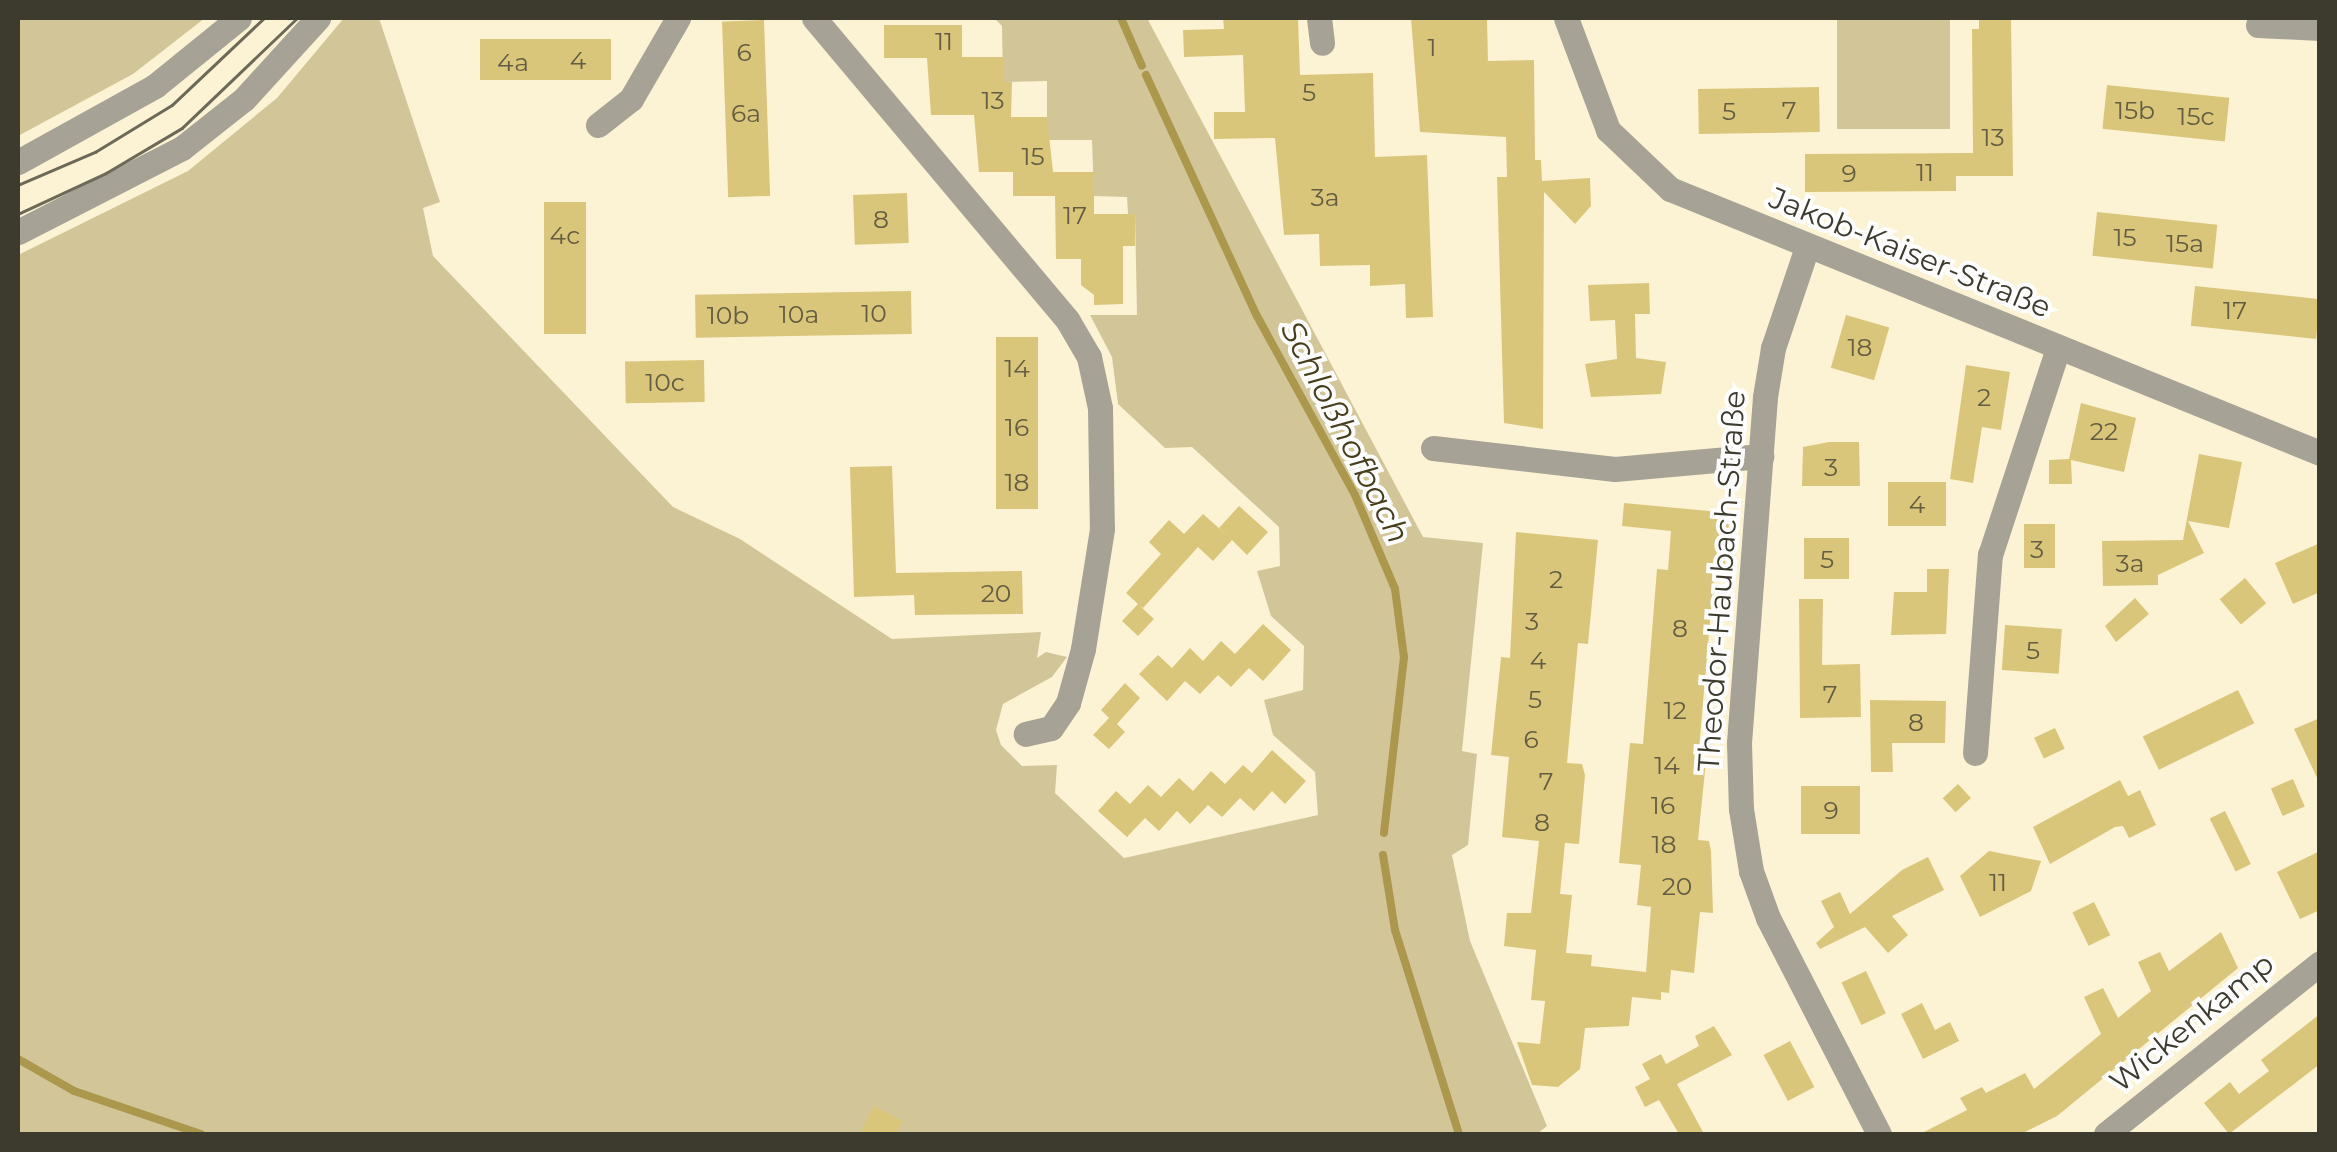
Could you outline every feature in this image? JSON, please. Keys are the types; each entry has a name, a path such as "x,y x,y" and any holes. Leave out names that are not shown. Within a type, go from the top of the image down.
{"street":[{"path":"18,162 155,86 239,18"},
{"path":"18,232 182,148 244,99 318,18"},
{"path":"598,126 631,100 678,18"},
{"path":"814,18 1068,320 1090,357 1100,408 1102,529 1083,649 1068,703 1050,728 1026,734"},
{"name":"Jakob-Kaiser-Straße","path":"1566,18 1592,99 1630,157 1694,202 2320,452"},
{"path":"2258,24 2320,28"},
{"name":"Theodor-Haubach-Straße","path":"1806,247 1773,348 1739,743 1751,870 1768,918 1879,1134"},
{"path":"1975,753 1990,555 2058,348"},
{"path":"1433,448 1615,469 1762,456"},
{"name":"Wickenkamp","path":"2106,1134 2320,963"}],"shaded area":[{"path":"18,18 205,18 133,74 18,136"},
{"path":"344,18 379,18 440,202 423,208 433,256 673,507 740,539 892,639 1041,632 1037,658 1046,652 1067,657 1052,677 1003,704 996,730 1001,745 1022,766 1057,765 1055,793 1124,858 1318,815 1315,772 1273,735 1264,700 1303,690 1304,646 1271,616 1257,571 1280,566 1279,527 1192,447 1165,448 1118,404 1112,357 1090,315 1137,315 1135,214 1128,214 1127,197 1094,196 1092,140 1047,140 1047,81 1003,82 1002,26 994,18 1147,18 1423,537 1483,543 1462,751 1477,754 1468,845 1452,855 1470,941 1547,1126 1537,1134 18,1134 18,255 188,171 277,98"},
{"path":"1837,18 1950,18 1950,129 1837,129"}],"building":[{"path":"1223,18 1298,18 1300,75 1373,73 1375,157 1427,155 1433,317 1406,318 1405,284 1370,286 1370,265 1320,266 1319,234 1284,235 1275,138 1214,139 1214,112 1245,112 1243,55 1184,57 1183,30 1224,29"},
{"path":"1411,18 1487,18 1488,61 1534,60 1535,160 1541,160 1542,181 1590,178 1591,206 1575,224 1544,192 1543,429 1504,423 1497,177 1507,177 1506,137 1420,132"},
{"path":"1979,18 2011,18 2013,176 1956,176 1956,191 1805,192 1805,154 1973,153 1972,29 1979,29"},
{"path":"764,20 770,196 728,197 722,21"},
{"path":"884,25 962,25 962,57 1003,57 1003,82 1012,82 1011,117 1047,117 1053,172 1094,172 1094,214 1135,214 1135,246 1123,246 1123,304 1094,305 1094,295 1081,285 1081,259 1056,259 1055,196 1013,196 1013,172 979,172 974,115 931,115 927,58 884,58"},
{"path":"480,39 611,39 611,80 480,80"},
{"path":"2107,85 2229,98 2225,142 2102,129"},
{"path":"1819,87 1820,132 1699,134 1698,89"},
{"path":"907,193 909,243 855,245 853,195"},
{"path":"544,202 586,202 586,334 544,334"},
{"path":"2097,212 2217,225 2213,268 2092,256"},
{"path":"1649,283 1650,314 1635,314 1636,358 1666,362 1661,394 1591,397 1585,364 1617,359 1615,320 1590,321 1588,285"},
{"path":"2195,286 2320,299 2316,339 2191,326"},
{"path":"911,291 912,334 696,338 695,295"},
{"path":"1846,315 1889,327 1874,380 1831,368"},
{"path":"996,337 1038,337 1038,509 996,509"},
{"path":"704,360 705,402 626,403 625,361"},
{"path":"1966,365 2010,372 2001,430 1982,427 1973,483 1950,479"},
{"path":"2081,403 2136,418 2124,472 2071,460 2072,484 2049,484 2049,460 2069,459"},
{"path":"1859,442 1860,486 1802,486 1803,447"},
{"path":"2199,454 2242,462 2229,528 2188,521 2204,553 2158,575 2158,585 2103,586 2102,541 2183,540"},
{"path":"892,466 896,573 1022,571 1023,614 915,615 914,595 854,597 850,467"},
{"path":"1888,482 1946,482 1946,526 1888,526"},
{"path":"1624,503 1730,513 1724,576 1714,575 1699,749 1706,761 1698,840 1709,841 1713,913 1700,912 1694,973 1671,970 1669,993 1661,992 1661,1000 1632,997 1629,1026 1585,1028 1580,1069 1558,1087 1532,1085 1517,1042 1540,1044 1545,1001 1531,1000 1536,950 1504,946 1507,913 1531,913 1539,841 1502,837 1509,757 1491,755 1501,657 1510,658 1516,532 1598,540 1588,644 1578,643 1567,763 1582,764 1585,775 1579,844 1565,843 1560,894 1572,895 1566,953 1592,955 1591,966 1646,972 1651,907 1637,905 1641,865 1619,863 1630,743 1643,744 1657,569 1668,570 1671,531 1622,526"},
{"path":"1239,506 1268,532 1247,555 1232,540 1213,561 1198,547 1143,608 1139,605 1154,619 1138,636 1122,621 1138,604 1126,593 1161,554 1149,542 1169,520 1184,534 1203,514 1231,539 1219,528"},
{"path":"2024,524 2055,524 2055,568 2024,568"},
{"path":"1804,538 1849,538 1849,579 1804,579"},
{"path":"2320,543 2320,592 2293,604 2275,563"},
{"path":"1927,569 1949,569 1946,634 1891,635 1894,592 1927,592"},
{"path":"2245,578 2266,603 2241,624 2220,599"},
{"path":"2135,598 2149,614 2116,642 2105,626"},
{"path":"1799,599 1823,599 1822,665 1860,664 1861,717 1800,718"},
{"path":"1263,624 1291,650 1263,681 1249,668 1231,687 1218,675 1200,694 1185,681 1167,701 1139,674 1158,655 1172,668 1190,648 1203,661 1221,641 1235,654"},
{"path":"2005,625 2062,629 2059,674 2002,670"},
{"path":"1125,683 1140,698 1117,724 1125,732 1109,749 1093,735 1109,718 1101,710"},
{"path":"2238,690 2254,723 2159,770 2143,736"},
{"path":"1870,700 1946,701 1945,743 1892,743 1893,772 1871,772"},
{"path":"2320,718 2320,784 2294,729"},
{"path":"2055,728 2065,749 2044,759 2034,738"},
{"path":"1272,750 1306,781 1285,804 1272,791 1254,811 1240,798 1222,817 1208,805 1190,824 1177,811 1159,831 1145,818 1127,837 1098,811 1116,791 1130,804 1148,785 1161,797 1179,778 1193,791 1211,771 1225,784 1243,765 1252,773"},
{"path":"2293,779 2305,807 2283,816 2271,788"},
{"path":"2120,780 2128,796 2140,790 2156,825 2129,838 2123,826 2115,827 2050,864 2033,827"},
{"path":"1958,784 1971,798 1956,812 1943,798"},
{"path":"1801,786 1860,786 1860,834 1801,834"},
{"path":"2225,811 2251,864 2236,871 2210,818"},
{"path":"1989,851 2041,861 2031,891 1980,917 1960,876"},
{"path":"2320,851 2320,910 2300,919 2277,872"},
{"path":"1928,857 1944,890 1892,916 1908,935 1888,953 1865,927 1820,949 1816,943 1834,927 1821,901 1840,892 1850,914 1902,870"},
{"path":"2094,902 2110,935 2089,946 2072,913"},
{"path":"2221,932 2238,968 2057,1116 2021,1134 1920,1134 1967,1110 1960,1098 1982,1087 1986,1093 2025,1073 2034,1089 2101,1034 2084,997 2103,988 2118,1018 2151,991 2138,962 2160,952 2169,971"},
{"path":"1866,971 1886,1014 1861,1025 1842,982"},
{"path":"1922,1003 1935,1030 1950,1022 1959,1041 1923,1059 1901,1014"},
{"path":"2320,1014 2320,1064 2229,1134 2204,1103 2230,1082 2239,1094 2269,1071 2261,1060"},
{"path":"1714,1026 1732,1055 1677,1084 1704,1134 1679,1134 1659,1100 1645,1107 1635,1087 1650,1079 1642,1064 1661,1054 1666,1064 1699,1046 1695,1036"},
{"path":"1790,1041 1814,1087 1788,1101 1764,1055"},
{"path":"874,1106 903,1121 896,1134 860,1134"}],"waterway":[{"name":"Schloßhofbach","path":"1121,18 1142,66"},
{"name":"Schloßhofbach","path":"1146,75 1257,316 1355,495 1395,589 1404,657 1384,833"},
{"name":"Schloßhofbach","path":"1383,855 1395,930 1459,1134"},
{"path":"18,1059 74,1091 201,1134"}],"tram line":[{"path":"18,185 95,152 172,105 264,18"},
{"path":"18,214 106,173 182,128 297,18"}]}
